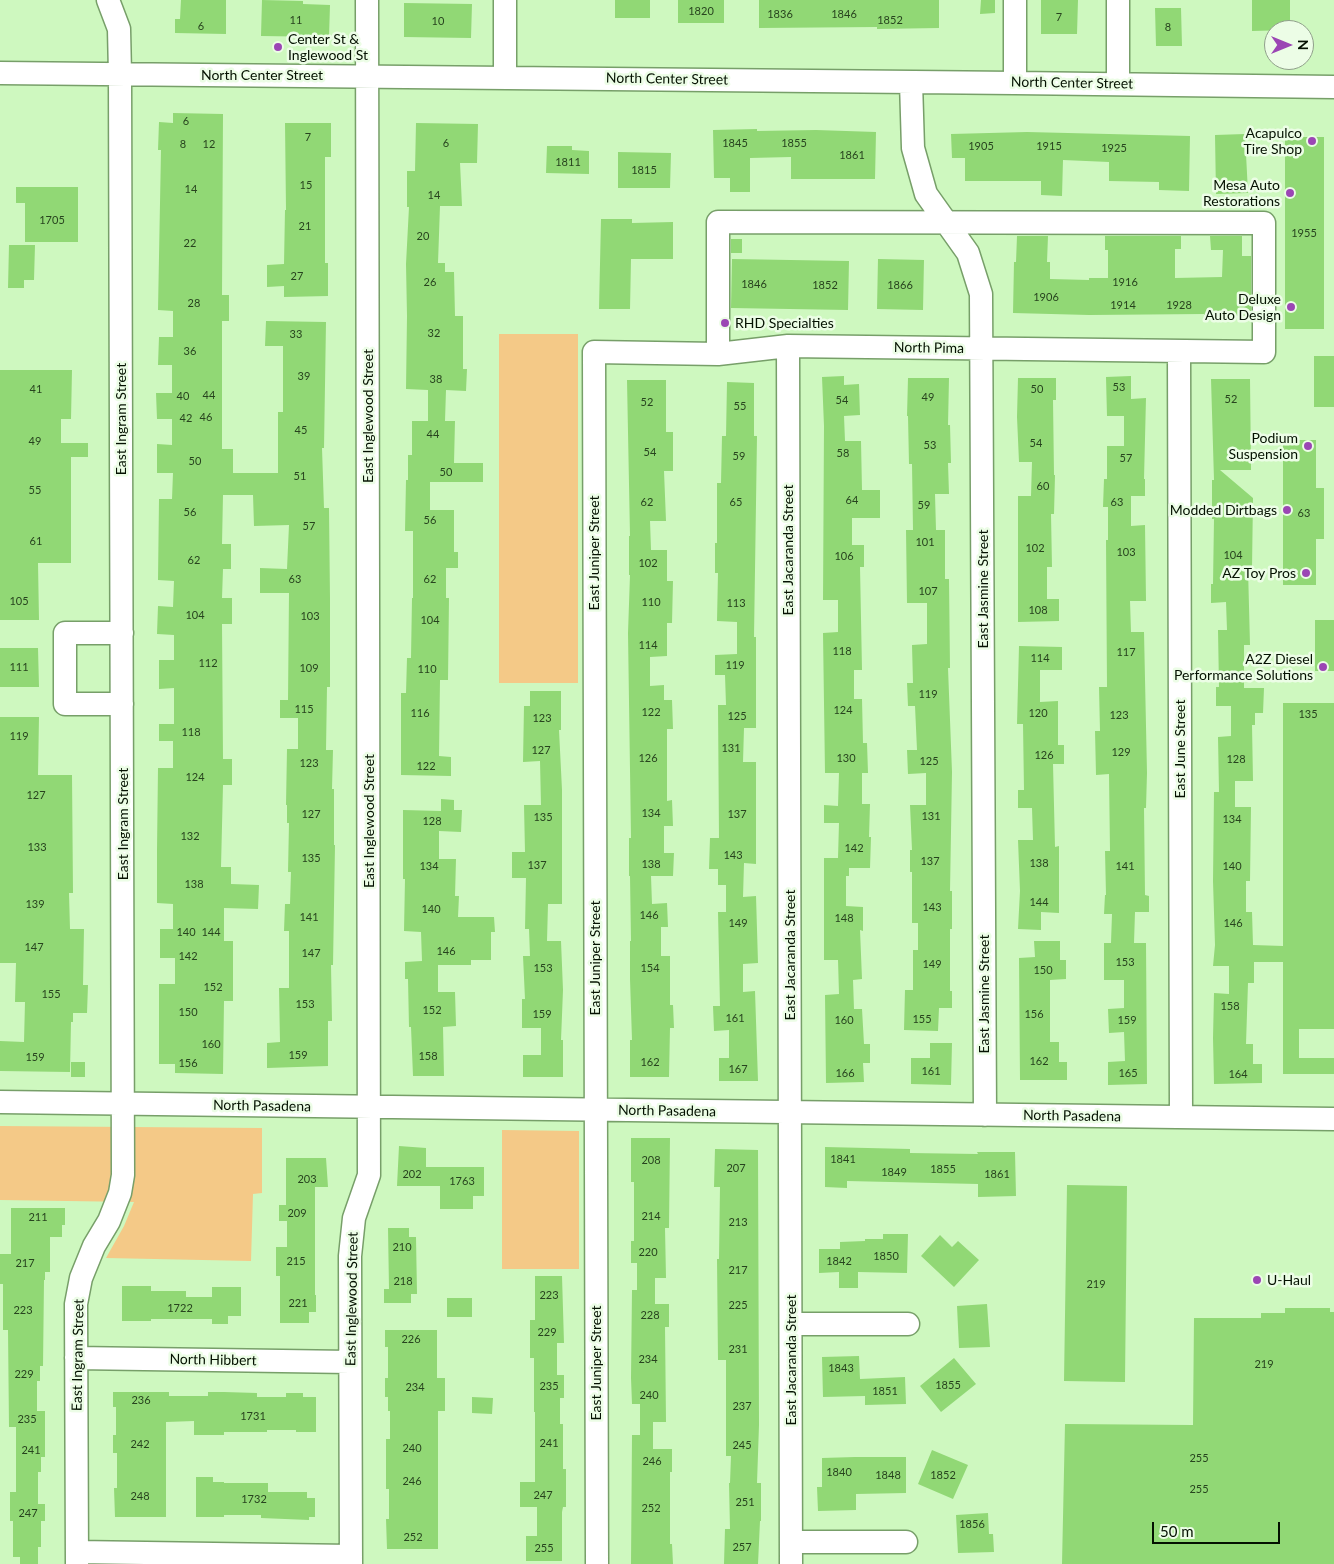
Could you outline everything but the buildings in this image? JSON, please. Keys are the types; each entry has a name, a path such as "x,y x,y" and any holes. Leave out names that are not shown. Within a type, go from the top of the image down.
{"street":[{"name":"East Ingram Street","path":"77,1558 76,1304 81,1278 94,1246 109,1221 120,1193 123,1175 120,74 119,29 108,0"},
{"name":"East Inglewood Street","path":"351,1560 350,1256 354,1218 369,1175 367,0"},
{"path":"505,0 505,78"},
{"path":"1015,0 1015,82"},
{"path":"1118,0 1118,84"},
{"name":"North Center Street","path":"0,73 1015,82 1334,87"},
{"name":"East Jasmine Street","path":"911,82 913,148 926,194 968,252 981,294 985,1115"},
{"path":"718,354 718,222 946,222"},
{"name":"North Pima","path":"594,352 718,354 788,346 1264,352 1264,223 946,222"},
{"name":"East Jacaranda Street","path":"788,346 791,1564"},
{"name":"East June Street","path":"1179,351 1181,1117"},
{"name":"East Juniper Street","path":"594,352 597,1564"},
{"path":"122,633 64,633 65,704 122,704"},
{"name":"North Pasadena","path":"0,1102 1334,1119"},
{"path":"791,1324 908,1324"},
{"name":"North Hibbert","path":"76,1358 350,1362"},
{"path":"791,1542 906,1542"},
{"path":"77,1558 351,1560"}],"shaded area":[{"path":"499,334 578,334 578,683 499,683"},
{"path":"0,1126 262,1128 262,1193 253,1194 251,1261 106,1258 124,1226 134,1202 0,1200"},
{"path":"502,1130 579,1131 579,1269 502,1269"}],"place":[{"name":"Center St & Inglewood St","path":"278,47"},
{"name":"Acapulco Tire Shop","path":"1312,141"},
{"name":"Mesa Auto Restorations","path":"1290,193"},
{"name":"Deluxe Auto Design","path":"1291,307"},
{"name":"RHD Specialties","path":"725,323"},
{"name":"Podium Suspension","path":"1308,446"},
{"name":"Modded Dirtbags","path":"1287,510"},
{"name":"AZ Toy Pros","path":"1306,573"},
{"name":"A2Z Diesel Performance Solutions","path":"1323,667"},
{"name":"U-Haul","path":"1257,1280"}]}
